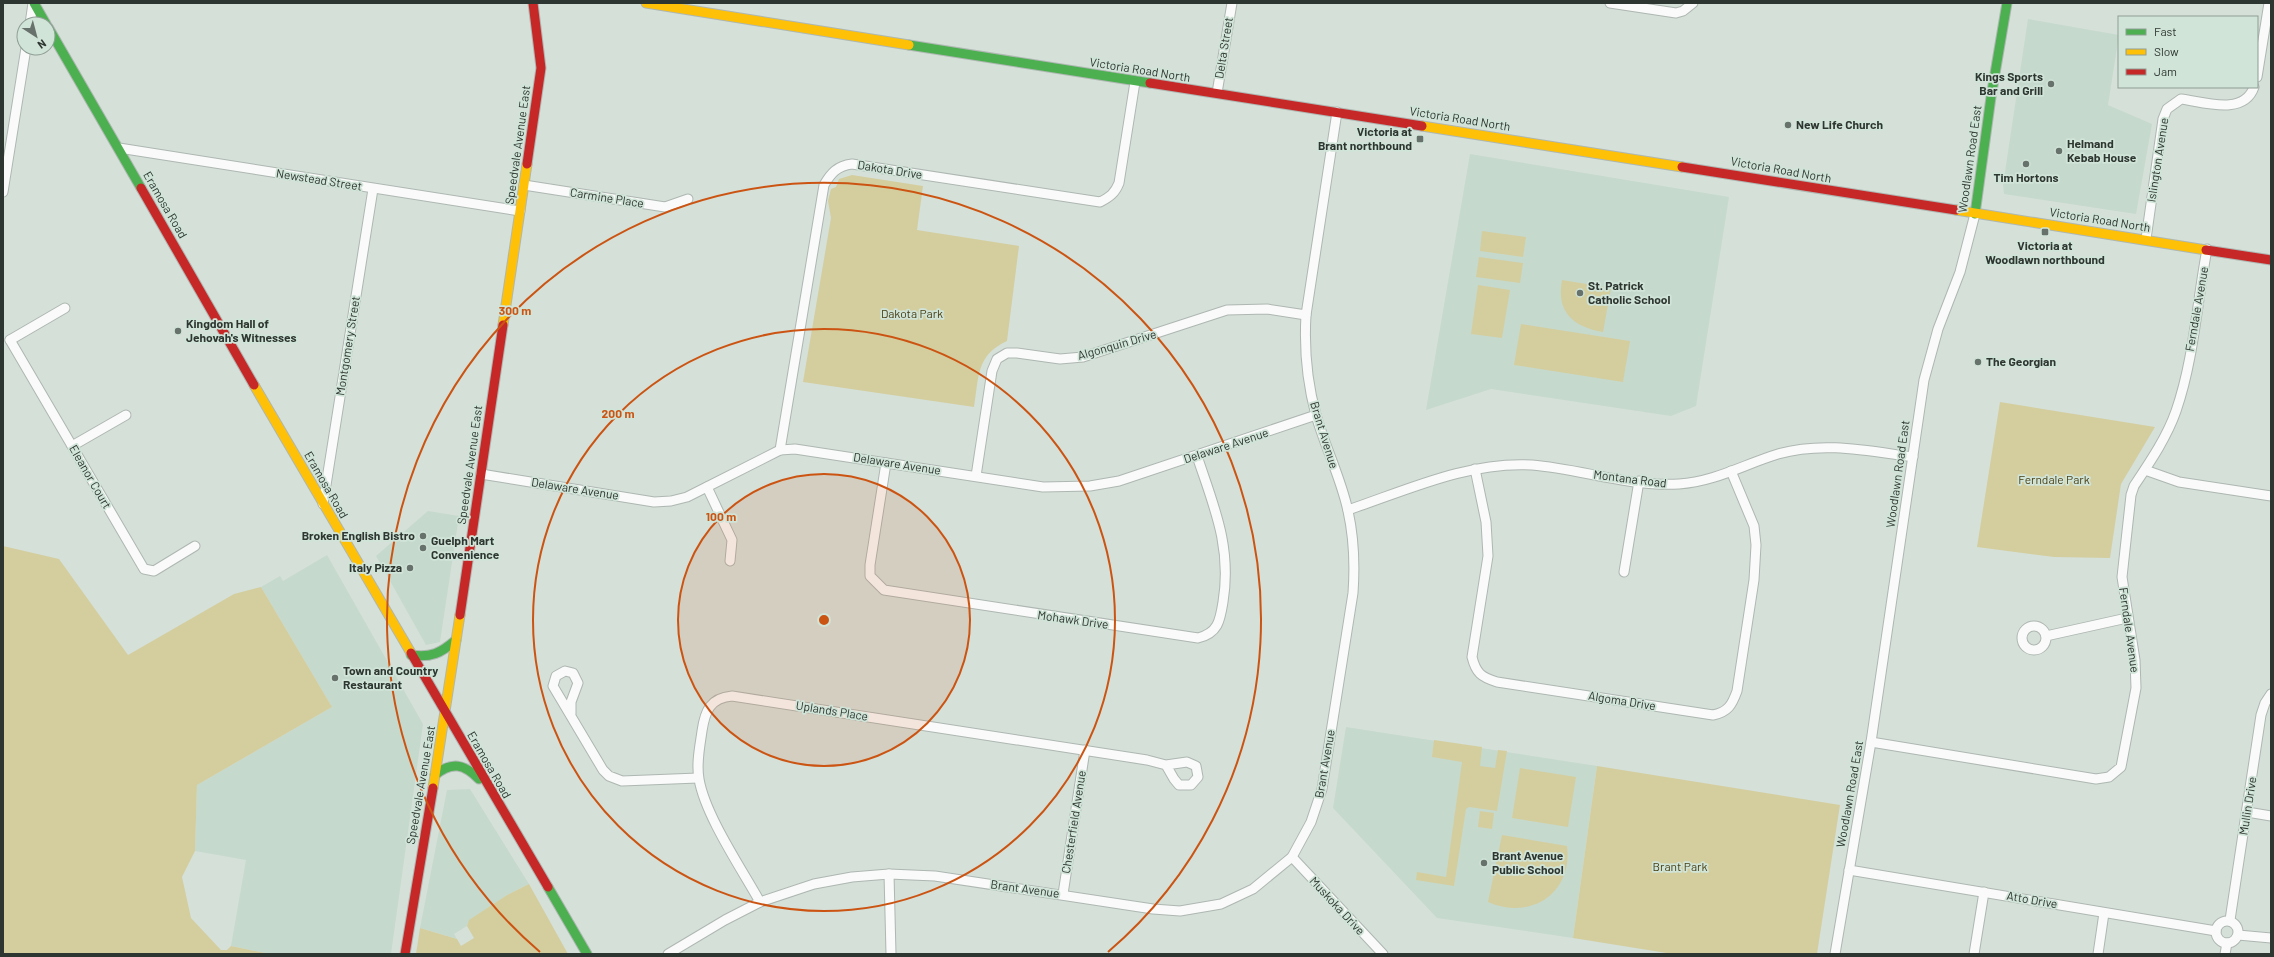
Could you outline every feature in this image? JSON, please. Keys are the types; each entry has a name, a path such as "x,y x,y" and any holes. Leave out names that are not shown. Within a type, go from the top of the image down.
{"main road":[{"path":"34,3 41,16"},
{"name":"Speedvale Avenue East","path":"405,954 445,713 541,68 540,48 533,3"},
{"name":"Victoria Road North","path":"646,3 1135,82 1217,93 1720,171 1876,199 2146,239 2271,260"},
{"name":"Woodlawn Road East","path":"1975,214 1991,96 2007,3"},
{"name":"Eramosa Road","path":"56,41 323,504 587,954"},
{"path":"411,655 429,658 441,652 456,640"},
{"path":"435,775 444,767 454,764 462,765 488,787"}],"street":[{"path":"32,16 34,3"},
{"name":"Delta Street","path":"1217,93 1232,3"},
{"path":"1610,3 1676,13 1683,11 1693,3"},
{"path":"2258,71 2269,3"},
{"path":"3,192 25,56"},
{"name":"Dakota Drive","path":"780,450 824,186 830,174 836,168 852,164 1100,202 1109,198 1116,192 1120,183 1135,82"},
{"name":"Islington Avenue","path":"2146,239 2163,119 2167,109 2181,99 2233,105 2249,98 2254,88"},
{"name":"Brant Avenue","path":"668,954 725,920 760,902 814,884 852,877 889,874 935,876 1063,894 1153,909 1180,911 1221,904 1253,889 1292,857 1311,822 1322,789 1353,593 1354,546 1348,510 1316,416 1307,364 1305,342 1306,315 1337,112"},
{"name":"Newstead Street","path":"119,148 520,211"},
{"name":"Carmine Place","path":"524,185 664,207 688,199"},
{"name":"Montgomery Street","path":"323,504 373,189"},
{"name":"Woodlawn Road East","path":"1835,954 1871,742 1924,380 1931,351 1960,272 1975,214"},
{"name":"Ferndale Avenue","path":"1871,742 2096,779 2109,778 2118,772 2123,761 2136,688 2135,660 2122,580 2123,551 2131,495 2169,428 2176,410 2186,372 2207,249"},
{"path":"6,340 65,308"},
{"name":"Algonquin Drive","path":"976,476 992,371 998,359 1008,353 1060,359 1083,357 1227,310 1266,309 1306,315"},
{"name":"Eleanor Court","path":"6,340 72,446 144,570 154,571 195,546"},
{"path":"72,446 126,415"},
{"name":"Delaware Avenue","path":"481,474 654,502 671,501 707,487 780,450 811,451 1043,487 1090,486 1119,481 1316,416"},
{"name":"Montana Road","path":"1348,510 1475,469 1508,465 1533,465 1639,481 1680,484 1731,471 1778,454 1807,448 1837,447 1913,457"},
{"name":"Mohawk Drive","path":"886,462 870,565 870,576 884,590 1198,638 1208,636 1220,623 1227,568 1219,523 1197,456"},
{"name":"Algoma Drive","path":"1475,469 1488,541 1488,556 1472,657 1475,669 1482,677 1497,682 1713,715 1727,710 1733,702 1737,691 1756,563 1754,526 1731,471"},
{"path":"2145,470 2179,482 2271,496"},
{"path":"1624,572 1639,481"},
{"path":"707,487 732,540 730,561"},
{"path":"2046,636 2127,618"},
{"name":"Mullin Drive","path":"2230,920 2264,703 2271,694"},
{"name":"Uplands Place","path":"760,902 707,806 698,778 698,756 704,714 716,700 732,696 1085,750 1147,760 1166,765"},
{"path":"571,714 603,770 614,779 698,778"},
{"name":"Chesterfield Avenue","path":"1063,894 1085,750"},
{"path":"2247,812 2271,816"},
{"name":"Muskoka Drive","path":"1292,857 1383,954"},
{"name":"Atto Drive","path":"1849,870 2216,931"},
{"path":"889,874 890,954"},
{"path":"1974,954 1984,892"},
{"path":"2098,954 2104,913"},
{"path":"2230,920 2238,928 2238,935 2234,941 2227,943 2217,938 2216,931 2220,922 2230,920"},
{"path":"2238,935 2271,938"},
{"path":"2225,954 2227,943"}],"shaded area":[{"path":"2028,19 2118,35 2108,105 2152,124 2136,214 2004,194 2003,185"},
{"name":"St. Patrick Catholic School","path":"1470,154 1729,197 1696,406 1671,416 1491,389 1426,410"},
{"path":"428,511 459,516 440,642 426,645 376,556"},
{"path":"327,555 423,724 391,954 270,954 231,946 246,860 195,851 197,785 332,707 261,587 280,576 283,581"},
{"name":"Brant Avenue Public School","path":"1346,727 1597,766 1573,938 1437,918 1333,808"},
{"path":"470,789 529,884 507,895 470,920 467,926 454,934 457,939 420,928 447,790"}],"green space":[{"name":"Dakota Park","path":"852,175 923,186 917,230 1019,246 1007,341 989,353 984,360 978,377 974,407 803,382 831,218 828,201 831,189 836,187 839,179"},
{"path":"1482,231 1526,237 1523,257 1480,251"},
{"path":"1479,257 1523,263 1520,283 1476,277"},
{"path":"1562,280 1611,288 1603,332 1592,330 1583,326 1575,322 1569,316 1564,309 1562,301"},
{"path":"1478,285 1510,290 1502,338 1471,334"},
{"path":"1521,324 1630,341 1623,382 1514,365"},
{"name":"Ferndale Park","path":"2000,402 2155,427 2121,484 2110,558 2054,557 1977,547"},
{"path":"3,546 59,559 128,655 234,594 261,587 332,707 197,785 195,851 182,877 191,918 221,950 227,950 231,946 270,954 3,954"},
{"path":"1434,740 1482,747 1480,766 1495,768 1498,750 1507,751 1497,811 1469,807 1466,809 1454,886 1416,880 1417,872 1446,877 1462,762 1432,757"},
{"name":"Brant Park","path":"1597,766 1840,805 1817,954 1673,954 1573,938"},
{"path":"1520,768 1576,777 1568,827 1512,818"},
{"path":"1480,811 1494,813 1492,829 1478,827"},
{"path":"1502,835 1567,846 1567,863 1563,877 1556,889 1546,899 1533,905 1519,908 1504,907 1488,902"},
{"path":"529,884 568,954 416,954 420,928 457,939 461,946 474,938 467,926 469,920 507,895"}],"traffic: fast":[{"path":"34,3 41,16"},
{"path":"1975,214 1991,97 2007,3"},
{"path":"56,41 141,188"},
{"path":"909,45 1150,83"},
{"path":"411,655 424,656 435,654 456,640"},
{"path":"435,775 452,766 458,766 468,770 479,779"},
{"path":"548,887 587,954"}],"traffic: slow":[{"path":"646,3 909,45"},
{"path":"1422,126 1682,167"},
{"path":"503,325 527,164"},
{"path":"1956,210 2206,250"},
{"path":"254,385 411,653"},
{"path":"433,788 460,615"}],"traffic: jam":[{"path":"527,164 541,68 533,3"},
{"path":"1150,83 1422,126"},
{"path":"1682,167 1956,210"},
{"path":"141,188 254,385"},
{"path":"2206,250 2271,260"},
{"path":"460,615 503,325"},
{"path":"411,653 548,887"},
{"path":"405,954 433,788"}],"place":[{"name":"Kings Sports Bar and Grill","path":"2051,84"},
{"name":"New Life Church","path":"1788,125"},
{"name":"Victoria at Brant northbound","path":"1420,139"},
{"name":"Helmand Kebab House","path":"2059,151"},
{"name":"Tim Hortons","path":"2026,164"},
{"name":"Victoria at Woodlawn northbound","path":"2045,232"},
{"name":"St. Patrick Catholic School","path":"1580,293"},
{"name":"Kingdom Hall of Jehovah's Witnesses","path":"178,331"},
{"name":"The Georgian","path":"1978,362"},
{"name":"Broken English Bistro","path":"423,536"},
{"name":"Guelph Mart Convenience","path":"423,548"},
{"name":"Italy Pizza","path":"410,568"},
{"name":"Town and Country Restaurant","path":"335,678"},
{"name":"Brant Avenue Public School","path":"1484,863"}]}
